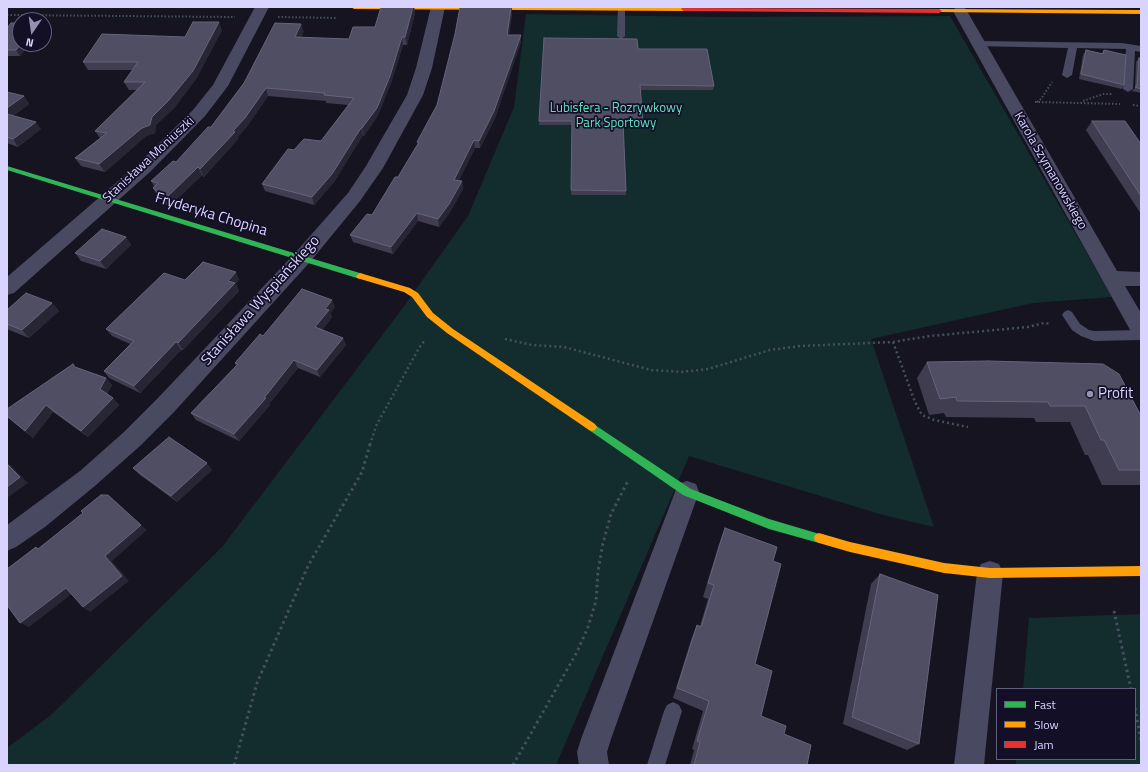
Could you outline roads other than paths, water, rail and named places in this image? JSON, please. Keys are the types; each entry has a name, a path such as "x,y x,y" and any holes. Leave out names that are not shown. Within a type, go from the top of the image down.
{"street":[{"name":"Stanisława Moniuszki","path":"7,288 109,199 171,142 210,100 228,72 262,7"},
{"path":"354,7 1141,12"},
{"name":"Stanisława Wyspiańskiego","path":"7,539 36,519 88,478 132,439 166,405 303,257 354,197 374,168 407,112 415,95 424,68 438,7"},
{"name":"Karola Szymanowskiego","path":"960,11 1141,331"},
{"name":"Fryderyka Chopina","path":"7,168 303,257 407,290 415,295 430,315 441,324 687,492"},
{"path":"1112,278 1141,279"},
{"path":"593,759 687,492 769,524 842,545 944,568 990,573 1141,571"},
{"path":"969,765 990,573"}],"lane":[{"path":"620,36 621,9"},
{"path":"978,44 1073,45 1131,47 1141,49"},
{"path":"1067,75 1073,45"},
{"path":"1128,89 1131,47"},
{"path":"1068,315 1076,327 1085,333 1094,336 1141,335"},
{"path":"656,765 673,711"}],"place":[{"name":"Profit","path":"1090,394"}],"park label":[{"name":"Lubisfera - Rozrywkowy Park Sportowy","path":"616,116"}]}
